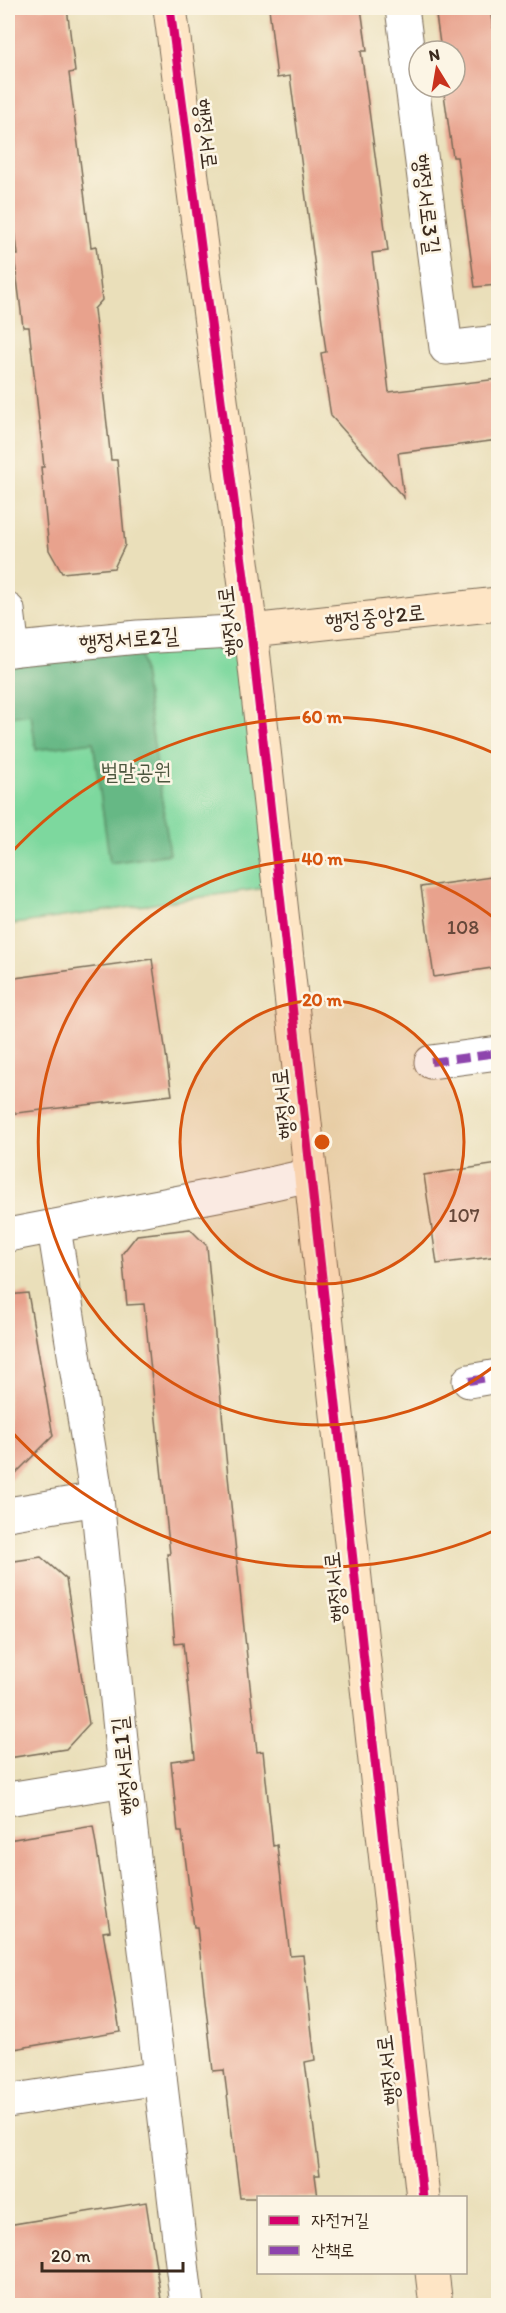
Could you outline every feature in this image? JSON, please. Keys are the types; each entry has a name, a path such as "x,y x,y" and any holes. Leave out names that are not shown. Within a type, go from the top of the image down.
{"street":[{"name":"행정서로","path":"170,8 250,631 423,2196"},
{"name":"행정서로3길","path":"402,8 446,348 498,342"},
{"name":"행정중앙2로","path":"250,631 498,604"},
{"path":"8,610 10,650"},
{"name":"행정서로2길","path":"10,650 138,637 250,631"},
{"path":"431,1062 498,1053"},
{"path":"8,1235 54,1228 310,1174"},
{"name":"행정서로1길","path":"54,1228 97,1499 125,1780 187,2306"},
{"path":"8,1514 97,1499"},
{"path":"8,1799 125,1780"},
{"path":"8,2101 160,2078"},
{"path":"432,2274 436,2306"}],"green space":[{"name":"벌말공원","path":"251,631 278,886 8,925 8,650"},
{"path":"138,637 170,854 110,863 93,742 36,750 31,714 8,717 8,650"}],"building":[{"path":"8,8 67,8 75,72 69,73 91,247 96,246 102,300 94,309 111,460 117,460 125,545 114,568 62,573 49,550 41,467 44,467 29,327 23,327 14,255 18,255 8,171"},
{"path":"269,8 361,8 367,51 361,51 388,251 372,253 389,392 498,379 498,440 398,453 404,498 331,416 321,353 326,352 290,76 277,78"},
{"path":"435,8 490,8 498,66 498,285 475,287 457,157 453,157 445,99 467,99 467,39 439,39"},
{"path":"498,876 498,967 434,977 421,887"},
{"path":"152,959 172,1095 8,1114 8,979"},
{"path":"498,1164 498,1256 437,1264 424,1175"},
{"path":"190,1229 207,1246 226,1457 257,1752 263,1751 273,1846 277,1845 290,1956 303,1955 315,2060 305,2062 320,2175 315,2175 318,2196 240,2198 224,2070 213,2071 197,1927 194,1927 182,1832 178,1832 171,1761 195,1758 183,1643 175,1644 167,1554 170,1554 144,1304 127,1305 122,1254 137,1235"},
{"path":"28,1293 53,1436 8,1481 8,1295"},
{"path":"41,1557 66,1579 89,1724 66,1749 8,1758 8,1562"},
{"path":"93,1826 110,1931 103,1932 120,2031 8,2050 8,1840"},
{"path":"146,2202 162,2306 8,2306 8,2225"}],"marked path":[{"path":"431,1062 498,1053"},
{"path":"469,1381 498,1376"}],"cycle path":[{"path":"170,8 251,631 423,2196"}]}
